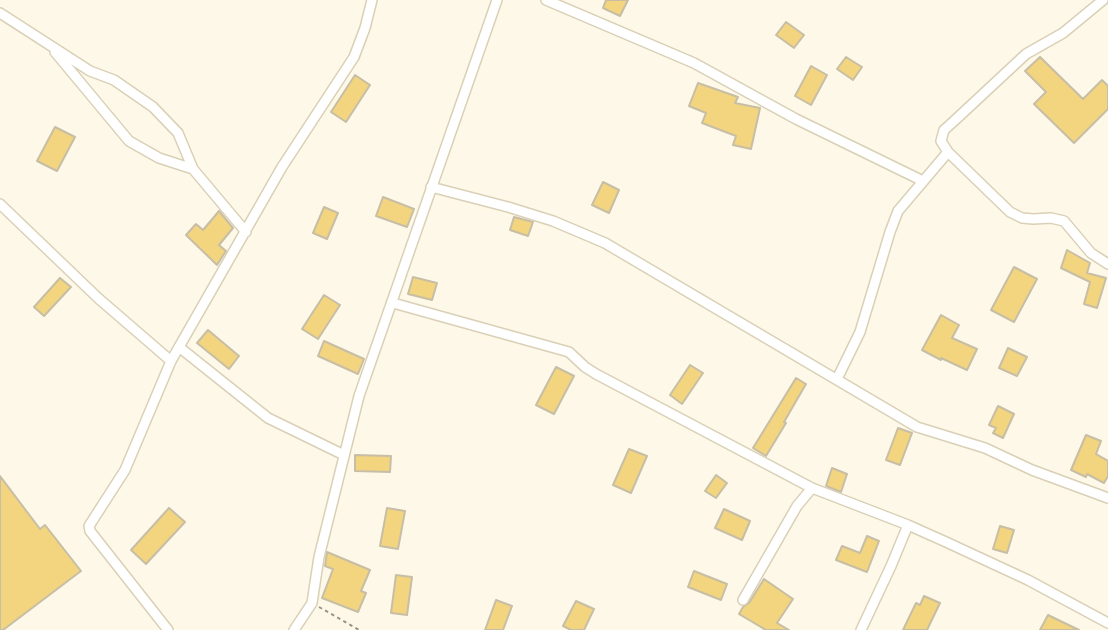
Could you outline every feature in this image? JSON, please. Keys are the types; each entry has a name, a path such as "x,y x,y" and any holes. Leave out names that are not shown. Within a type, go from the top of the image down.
{"street":[{"path":"168,630 90,531 89,526 125,470 171,361 282,167 354,57 372,0"},
{"path":"294,630 312,603 318,557 359,396 497,0"},
{"path":"546,0 694,63 796,119 923,181"},
{"path":"1103,0 1063,33 1026,54 944,130 941,141 948,152 1010,212 1022,218 1064,221 1091,253 1108,264"},
{"path":"0,13 90,71 114,80 153,107 178,134 193,169 246,232"},
{"path":"49,45 129,141 159,158 193,169"},
{"path":"837,379 860,332 898,211 948,152"},
{"path":"431,187 553,221 605,243 917,427 985,448 1032,470 1108,498"},
{"path":"0,204 98,298 171,361"},
{"path":"393,303 569,352 596,374 813,488 908,525 1028,580 1108,623"},
{"path":"179,347 268,418 344,455"},
{"path":"743,600 797,506 813,488"},
{"path":"861,630 908,525"}],"path":[{"path":"312,603 359,630"}],"building":[{"path":"606,0 628,0 620,16 603,8"},
{"path":"786,22 804,35 794,48 776,35"},
{"path":"846,57 862,67 853,80 837,69"},
{"path":"1040,57 1083,99 1102,80 1108,86 1108,109 1074,143 1034,104 1046,92 1025,71"},
{"path":"811,66 827,75 811,105 795,96"},
{"path":"355,75 370,85 346,122 331,112"},
{"path":"698,83 738,97 735,103 760,108 751,149 733,145 736,136 702,123 706,113 689,106"},
{"path":"55,127 75,137 57,171 37,161"},
{"path":"603,182 619,190 609,213 592,205"},
{"path":"383,197 414,209 407,227 376,216"},
{"path":"324,207 338,213 327,239 313,233"},
{"path":"219,211 233,228 219,245 226,251 217,265 186,235 196,224 203,230"},
{"path":"514,217 533,222 528,236 510,230"},
{"path":"1067,250 1090,263 1087,273 1106,278 1097,308 1084,304 1090,282 1061,268"},
{"path":"1014,267 1037,279 1014,322 991,310"},
{"path":"413,277 437,283 432,300 408,294"},
{"path":"60,278 71,287 44,316 34,307"},
{"path":"324,295 340,305 318,339 302,329"},
{"path":"941,315 959,325 952,338 977,349 967,370 922,350"},
{"path":"208,330 239,356 229,369 197,343"},
{"path":"324,341 364,359 358,374 318,356"},
{"path":"1008,348 1027,357 1017,376 999,368"},
{"path":"690,365 703,373 682,404 670,395"},
{"path":"556,367 574,376 554,414 536,405"},
{"path":"796,378 806,384 766,456 753,448"},
{"path":"998,406 1014,414 1003,438 993,433 996,428 989,425"},
{"path":"898,428 912,433 900,465 886,460"},
{"path":"1086,435 1101,441 1096,454 1108,461 1108,476 1104,483 1087,474 1086,477 1071,470"},
{"path":"629,449 647,456 631,493 613,485"},
{"path":"355,455 391,456 390,472 355,471"},
{"path":"832,468 847,474 841,492 826,486"},
{"path":"716,475 727,483 716,498 705,491"},
{"path":"0,476 40,529 45,525 81,571 3,630 0,630"},
{"path":"169,508 185,522 146,564 131,550"},
{"path":"387,508 405,511 398,549 380,546"},
{"path":"724,509 750,521 742,540 715,528"},
{"path":"1000,526 1014,530 1007,553 993,549"},
{"path":"867,536 879,541 867,572 836,560 842,546 860,553"},
{"path":"327,552 370,570 361,591 366,593 358,612 322,598 333,569 325,566"},
{"path":"694,571 727,584 721,600 688,587"},
{"path":"396,575 412,577 407,615 391,613"},
{"path":"764,579 793,599 777,623 789,630 766,630 739,614"},
{"path":"924,596 940,603 927,630 903,630 916,603 920,605"},
{"path":"496,600 512,606 503,630 485,630"},
{"path":"576,601 594,609 584,630 571,630 563,626"},
{"path":"1048,615 1079,630 1040,630"}]}
